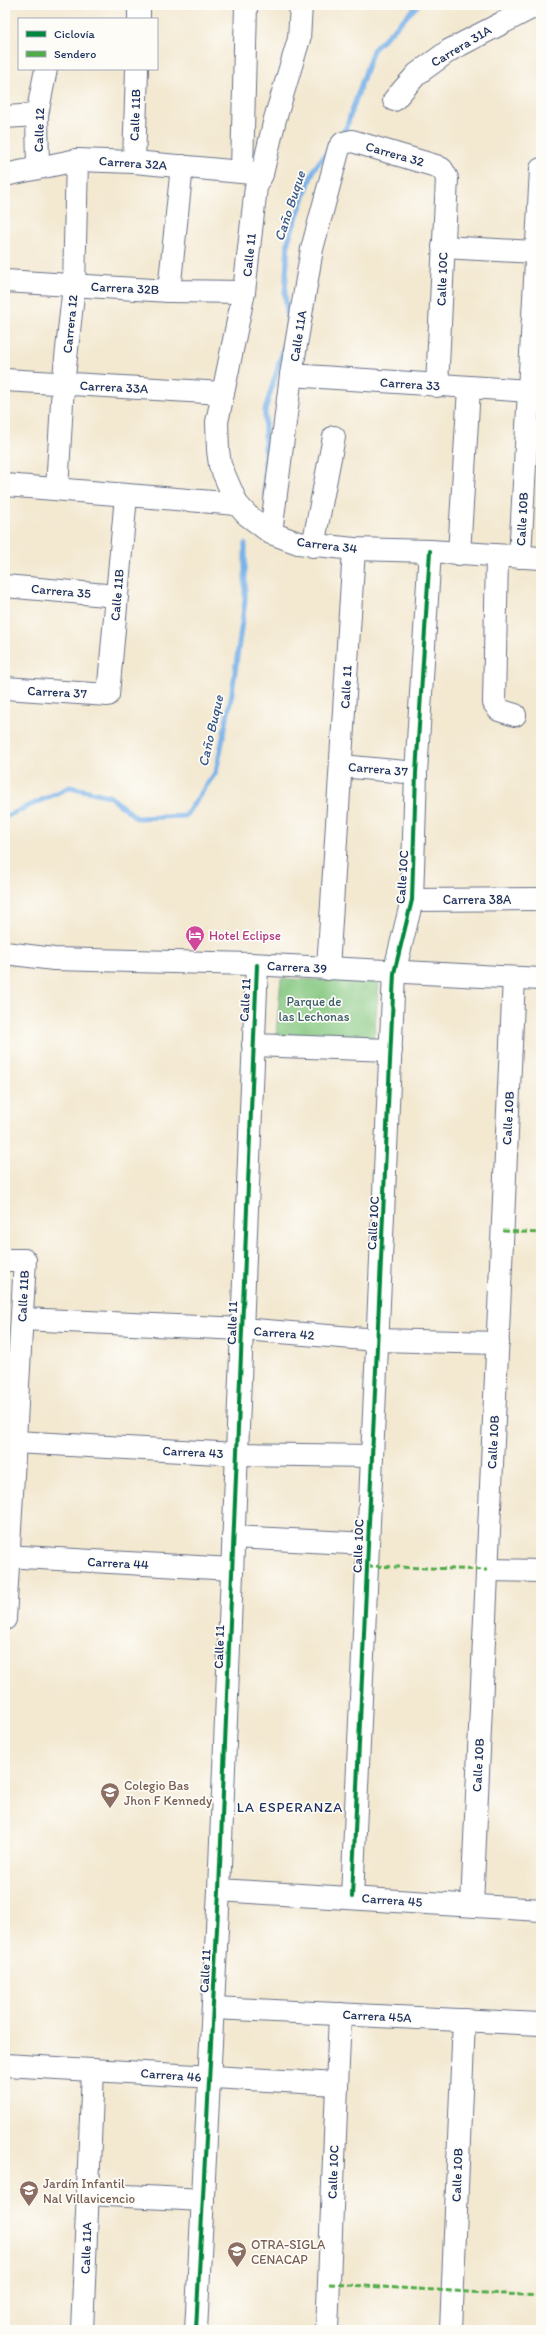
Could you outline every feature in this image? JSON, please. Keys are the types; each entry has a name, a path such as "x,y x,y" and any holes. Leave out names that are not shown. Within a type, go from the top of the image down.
{"street":[{"path":"139,5 139,18"},
{"path":"246,5 252,173"},
{"name":"Calle 11","path":"237,504 224,478 218,450 217,422 244,292 256,187 252,173 274,119 299,39 301,5"},
{"name":"Carrera 31A","path":"394,100 417,74 450,50 537,5"},
{"name":"Calle 12","path":"38,168 37,115 46,70"},
{"name":"Calle 11B","path":"134,162 137,70"},
{"path":"5,117 37,115"},
{"name":"Carrera 32","path":"343,143 352,141 436,166 445,172"},
{"name":"Calle 11A","path":"271,533 291,375 312,249 339,148 343,143"},
{"name":"Carrera 32A","path":"5,175 77,160 134,162 252,173"},
{"name":"Carrera 12","path":"57,489 63,384 74,286 77,160"},
{"path":"168,291 182,166"},
{"name":"Calle 10B","path":"531,558 533,490 530,391 535,252 541,169"},
{"name":"Calle 10C","path":"437,386 447,178 445,172"},
{"path":"443,247 535,252"},
{"name":"Carrera 32B","path":"5,281 168,291 244,292"},
{"name":"Carrera 33","path":"291,375 437,386 530,391"},
{"name":"Carrera 33A","path":"5,380 223,393"},
{"path":"459,554 469,388"},
{"path":"313,546 334,437"},
{"path":"5,486 237,504"},
{"name":"Calle 11B","path":"108,695 126,496"},
{"name":"Carrera 34","path":"237,504 247,515 271,533 284,539 313,546 354,549 430,551 497,557 531,558"},
{"name":"Calle 11","path":"328,969 354,549"},
{"name":"Calle 10C","path":"352,1897 394,973 412,900 416,773 430,551"},
{"name":"Calle 10B","path":"497,557 494,703 499,710 515,715"},
{"name":"Carrera 35","path":"5,586 117,596"},
{"name":"Carrera 37","path":"5,688 108,695"},
{"name":"Carrera 37","path":"341,766 416,773"},
{"name":"Carrera 38A","path":"412,900 541,899"},
{"name":"Carrera 39","path":"5,952 54,959 257,965 394,973 541,979"},
{"name":"Calle 11","path":"196,2330 219,1890 257,965"},
{"name":"Calle 10B","path":"472,1905 514,978"},
{"path":"253,1045 391,1050"},
{"name":"Calle 11B","path":"5,1619 7,1556 22,1319 15,1260"},
{"name":"Carrera 42","path":"22,1319 242,1329 377,1340 498,1343"},
{"name":"Carrera 43","path":"15,1442 236,1454 372,1456"},
{"path":"233,1537 368,1544"},
{"name":"Carrera 44","path":"7,1556 232,1569"},
{"path":"487,1570 541,1571"},
{"name":"Carrera 45","path":"219,1890 352,1897 541,1910"},
{"name":"Carrera 45A","path":"213,2008 541,2024"},
{"name":"Calle 10C","path":"327,2330 340,2014"},
{"name":"Calle 10B","path":"451,2330 464,2020"},
{"name":"Carrera 46","path":"5,2065 209,2078 337,2084"},
{"name":"Calle 11A","path":"82,2330 93,2070"},
{"path":"88,2194 203,2200"}],"green space":[{"name":"Parque de las Lechonas","path":"281,979 379,981 374,1039 276,1035"}],"waterway":[{"name":"Caño Buque","path":"339,137 346,128 373,50 418,5"},
{"name":"Caño Buque","path":"265,494 265,410 289,331 285,294 288,241 314,169 330,148"},
{"name":"Caño Buque","path":"5,817 70,787 109,796 137,818 185,816 216,772 232,693 245,601 245,544"}],"marked path":[{"path":"503,1231 541,1233"},
{"path":"367,1566 487,1570"},
{"path":"329,2284 541,2296"}],"cycle path":[{"path":"352,1897 394,973 412,900 416,773 430,551"},
{"path":"196,2330 219,1890 257,965"}],"place":[{"name":"Hotel Eclipse","path":"195,952"},
{"name":"Colegio Bas Jhon F Kennedy","path":"110,1809"},
{"name":"Jardín Infantil Nal Villavicencio","path":"29,2207"},
{"name":"OTRA-SIGLA CENACAP","path":"237,2268"}],"district":[{"name":"LA ESPERANZA","path":"290,1807"}]}
